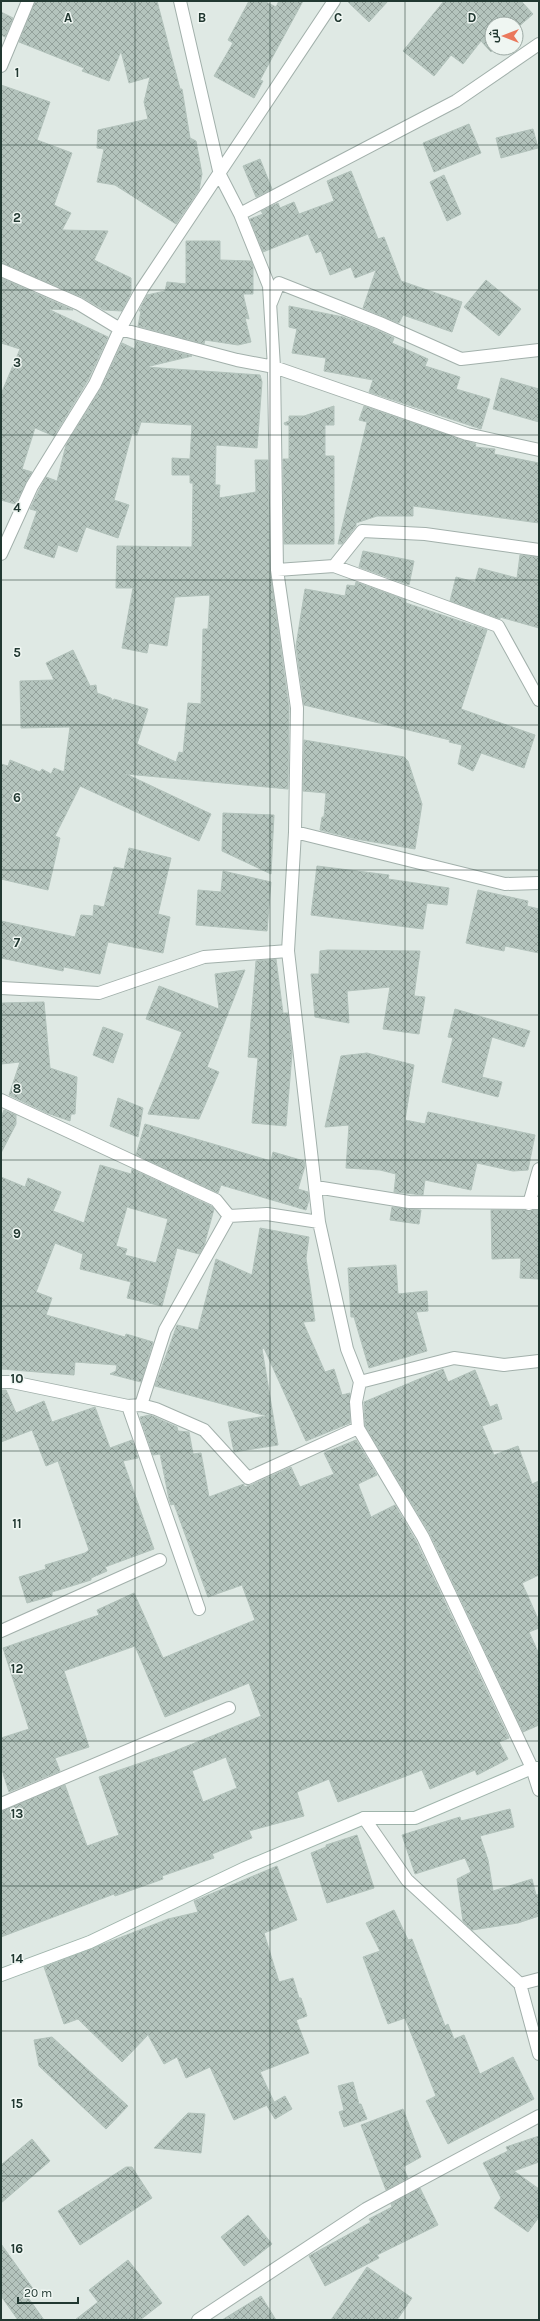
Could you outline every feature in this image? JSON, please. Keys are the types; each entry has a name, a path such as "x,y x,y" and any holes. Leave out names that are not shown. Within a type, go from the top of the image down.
{"street":[{"path":"1,66 28,1"},
{"path":"180,1 220,175 240,214 269,286 274,367 277,570 297,708 295,832 288,951 319,1222 347,1349 360,1382 356,1402 358,1428 423,1537 535,1768 539,1790"},
{"path":"1,554 32,486 95,384 120,329 142,289 220,175 334,1"},
{"path":"240,214 456,102 539,44"},
{"path":"1,270 79,304 120,329 237,360 274,367 467,434 539,450"},
{"path":"270,308 279,283 380,323 461,359 539,350"},
{"path":"334,566 362,532 425,534 539,550"},
{"path":"277,570 334,566 498,626 539,700"},
{"path":"295,832 505,884 539,883"},
{"path":"1,988 99,993 204,958 288,951"},
{"path":"1,1100 216,1200 229,1216"},
{"path":"316,1186 409,1202 534,1203 539,1169"},
{"path":"229,1216 267,1214 319,1222"},
{"path":"141,1404 165,1330 229,1216"},
{"path":"360,1382 454,1358 504,1365 539,1361"},
{"path":"1,1382 12,1382 128,1406 141,1404 156,1409 204,1430 248,1478 358,1428"},
{"path":"128,1406 199,1609"},
{"path":"1,1631 160,1560"},
{"path":"1,1804 229,1708"},
{"path":"1,1975 90,1942 244,1868 364,1818 415,1818 535,1768"},
{"path":"364,1818 407,1880 520,1984 539,2054"},
{"path":"520,1984 539,1979"},
{"path":"198,2320 366,2209 539,2116"}],"building":[{"path":"35,1 157,1 180,89 182,89 190,138 196,141 202,174 199,190 176,224 115,185 97,182 104,149 97,148 98,130 148,119 144,102 150,77 129,83 121,51 109,81 82,71 84,68 19,42"},
{"path":"249,1 264,1 276,7 279,1 303,1 260,80 263,81 254,98 214,76 233,43 228,40"},
{"path":"347,1 388,1 369,22"},
{"path":"444,1 521,1 533,14 524,22 524,16 484,16 484,44 481,41 463,64 451,55 434,76 403,51"},
{"path":"1,12 13,18 5,37 1,35"},
{"path":"1,85 50,102 37,140 72,153 54,205 71,213 62,230 108,231 94,260 131,278 131,293 122,311 104,310 82,297 1,263"},
{"path":"469,124 481,153 434,172 423,143"},
{"path":"533,129 538,148 501,158 496,138"},
{"path":"260,159 272,189 256,197 243,166"},
{"path":"351,171 378,239 384,237 401,281 462,302 452,332 403,315 399,323 363,308 376,270 355,278 351,267 330,275 321,251 316,253 308,234 263,252 250,219 263,214 261,211 278,203 280,208 294,202 299,214 334,201 327,181"},
{"path":"444,175 461,214 447,221 430,182"},
{"path":"186,241 220,241 220,260 251,261 253,266 253,294 243,294 249,319 245,318 251,342 238,345 205,340 204,344 138,326 141,311 139,311 147,295 165,291 167,282 186,284"},
{"path":"1,278 73,310 48,309 108,337 88,380 54,436 35,428 22,469 32,472 15,504 1,500 1,394 20,349 1,343"},
{"path":"486,280 521,309 499,336 464,307"},
{"path":"289,306 343,317 377,330 394,338 392,343 428,359 425,366 460,377 456,389 490,399 481,429 369,392 373,380 324,371 326,358 292,353 297,329 289,327"},
{"path":"136,341 192,356 146,367 260,375 262,382 257,448 216,445 215,485 220,485 219,498 256,492 255,460 268,460 270,571 289,708 288,789 126,774 211,814 199,841 80,786 55,836 60,838 48,890 1,879 1,764 8,766 10,760 40,772 42,769 51,774 54,768 64,772 70,727 21,728 20,681 54,680 46,663 73,650 90,686 96,685 97,693 111,698 113,702 114,699 148,709 137,744 176,762 179,752 183,753 188,703 201,704 203,629 208,629 210,595 175,597 167,646 149,643 147,653 122,648 133,588 116,588 117,546 192,547 193,483 190,483 190,475 172,475 172,458 190,459 192,425 141,422 137,435 132,433 114,500 129,505 118,538 86,527 77,552 58,545 54,558 24,548 37,511 30,509 46,477 57,481 66,445 101,388 122,343 135,349"},
{"path":"501,378 539,389 539,422 493,409"},
{"path":"334,406 334,425 325,425 325,456 334,456 334,544 284,544 283,459 289,459 289,425 285,425 284,423 289,421 289,416 304,416"},
{"path":"364,406 476,444 475,447 495,449 494,454 539,463 539,523 413,506 413,516 377,516 356,523 356,526 342,544 338,544 367,422 359,420"},
{"path":"363,551 414,561 409,585 359,567"},
{"path":"520,555 539,557 539,628 500,617 500,619 450,601 456,577 475,582 479,568 517,578"},
{"path":"356,582 406,600 406,603 487,630 461,709 535,735 524,768 481,753 473,771 458,764 462,745 449,742 450,740 304,705 296,646 305,589 345,596 347,585 355,586"},
{"path":"304,740 404,757 408,761 422,804 415,849 356,839 320,830 322,817 324,817 326,793 303,791"},
{"path":"223,813 274,815 271,874 222,851"},
{"path":"129,848 171,858 158,914 170,917 163,953 108,942 100,974 64,967 63,971 1,958 1,921 75,937 81,915 93,916 94,905 104,907 114,867 124,869"},
{"path":"317,866 389,875 388,879 449,888 447,905 427,903 423,929 311,915"},
{"path":"223,871 271,882 267,931 196,925 198,890 221,892"},
{"path":"478,890 528,901 527,906 539,909 539,953 505,946 504,951 466,943"},
{"path":"320,951 420,951 414,996 425,997 419,1034 383,1029 390,987 347,991 349,1023 315,1017 311,974 319,974"},
{"path":"276,959 283,1013 288,1013 292,1054 286,1126 252,1123 258,1058 248,1057 256,961"},
{"path":"245,970 207,1067 219,1072 199,1119 148,1114 182,1032 146,1019 159,986 219,1009 215,974"},
{"path":"44,1002 50,1068 77,1077 75,1114 71,1114 70,1121 47,1113 9,1095 20,1062 1,1064 1,1003"},
{"path":"455,1009 530,1031 524,1047 492,1037 482,1077 502,1082 498,1097 442,1082 453,1038 448,1037"},
{"path":"103,1027 123,1034 113,1063 93,1055"},
{"path":"367,1053 414,1065 405,1120 425,1124 428,1112 535,1135 528,1170 513,1171 477,1163 471,1190 425,1180 423,1195 394,1192 396,1174 380,1170 346,1168 349,1125 325,1127 341,1056"},
{"path":"118,1098 143,1108 138,1137 110,1126"},
{"path":"4,1110 16,1115 16,1124 1,1153 1,1118"},
{"path":"145,1124 271,1161 273,1152 304,1161 305,1166 298,1189 308,1192 309,1200 306,1210 221,1185 218,1193 136,1155"},
{"path":"100,1165 131,1174 132,1169 211,1206 214,1209 204,1246 199,1254 177,1248 162,1306 127,1298 131,1282 80,1269 83,1254 55,1243 36,1292 52,1298 46,1315 125,1337 126,1334 153,1342 141,1382 110,1374 116,1371 117,1365 75,1362 74,1375 1,1369 1,1177 25,1187 28,1178 61,1192 53,1211 84,1223","holes":["127,1207 168,1219 156,1263 125,1255 127,1249 116,1246"]},
{"path":"392,1207 421,1210 419,1224 390,1220"},
{"path":"491,1210 539,1210 539,1279 520,1278 521,1258 492,1259"},
{"path":"260,1228 309,1237 306,1258 315,1321 303,1322 325,1372 334,1369 342,1395 350,1393 350,1423 306,1441 264,1348 262,1349 278,1445 234,1452 228,1422 267,1416 155,1386 177,1325 198,1330 216,1259 252,1275"},
{"path":"396,1265 398,1294 427,1291 428,1311 416,1312 427,1351 369,1368 354,1317 351,1317 348,1268"},
{"path":"443,1369 448,1382 475,1370 490,1407 497,1404 502,1419 482,1426 494,1455 518,1446 532,1484 539,1481 539,1575 522,1583 539,1621 539,1628 529,1632 539,1654 539,1725 523,1732 430,1534 365,1426 364,1402"},
{"path":"1,1390 6,1390 16,1413 44,1401 52,1422 95,1407 110,1448 132,1440 138,1458 123,1461 154,1549 105,1567 107,1571 91,1578 91,1580 52,1592 52,1596 27,1603 19,1577 46,1569 45,1565 85,1553 89,1550 58,1461 46,1466 32,1430 1,1442"},
{"path":"150,1415 177,1427 178,1431 189,1432 193,1454 201,1453 209,1497 244,1484 244,1487 251,1485 291,1467 300,1487 334,1474 324,1453 356,1440 377,1475 358,1484 371,1517 395,1505 416,1541 509,1738 499,1742 508,1759 477,1775 475,1770 430,1789 422,1770 338,1802 329,1779 297,1792 304,1816 249,1831 252,1838 212,1854 214,1858 162,1876 163,1879 115,1896 114,1894 1,1937 1,1811 65,1785 87,1846 119,1835 99,1777 170,1753 261,1716 249,1683 165,1717 135,1646 64,1671 89,1747 55,1758 60,1771 9,1792 1,1767 1,1738 29,1729 3,1648 99,1615 97,1610 134,1593 163,1658 255,1620 242,1585 208,1597 174,1504 171,1505 160,1454 153,1455 140,1417","holes":["226,1757 237,1788 203,1802 192,1771"]},
{"path":"510,1809 514,1827 480,1836 488,1860 493,1891 532,1879 536,1895 539,1894 539,1916 518,1923 472,1930 463,1921 457,1879 471,1872 465,1858 415,1874 402,1835 460,1817 461,1821"},
{"path":"357,1835 374,1888 327,1903 311,1853 326,1847 326,1845"},
{"path":"277,1866 297,1920 264,1933 279,1982 293,1978 299,1998 301,1998 307,2016 296,2020 309,2053 260,2072 274,2102 234,2120 210,2067 186,2078 177,2057 164,2064 148,2035 122,2062 78,2019 64,2024 44,1967 168,1919 198,1912 194,1901"},
{"path":"394,1910 408,1940 412,1939 445,2026 448,2024 454,2039 464,2035 480,2074 513,2057 534,2099 448,2144 426,2101 436,2096 405,2018 388,2024 363,1957 380,1951 366,1923"},
{"path":"52,2037 128,2106 106,2129 39,2066 34,2040"},
{"path":"353,2082 359,2104 361,2104 367,2119 344,2127 339,2112 344,2110 338,2086"},
{"path":"285,2096 292,2109 275,2119 267,2106"},
{"path":"403,2109 421,2157 403,2167 408,2178 386,2190 361,2125"},
{"path":"188,2113 205,2114 201,2153 154,2148"},
{"path":"539,2136 539,2162 514,2171 539,2189 539,2217 528,2232 494,2208 501,2198 483,2163 508,2151 506,2147"},
{"path":"32,2139 50,2161 1,2203 1,2165"},
{"path":"126,2167 132,2167 152,2198 80,2245 58,2211"},
{"path":"420,2188 438,2225 377,2255 379,2258 325,2286 309,2256 371,2222 369,2219 392,2207 391,2204"},
{"path":"248,2215 272,2244 244,2266 221,2237"},
{"path":"1,2244 34,2290 27,2296 44,2320 18,2320 1,2296"},
{"path":"128,2260 162,2303 140,2320 75,2320 98,2302 89,2290"},
{"path":"367,2267 412,2298 397,2320 331,2320"},
{"path":"261,2296 276,2320 222,2320"}]}
